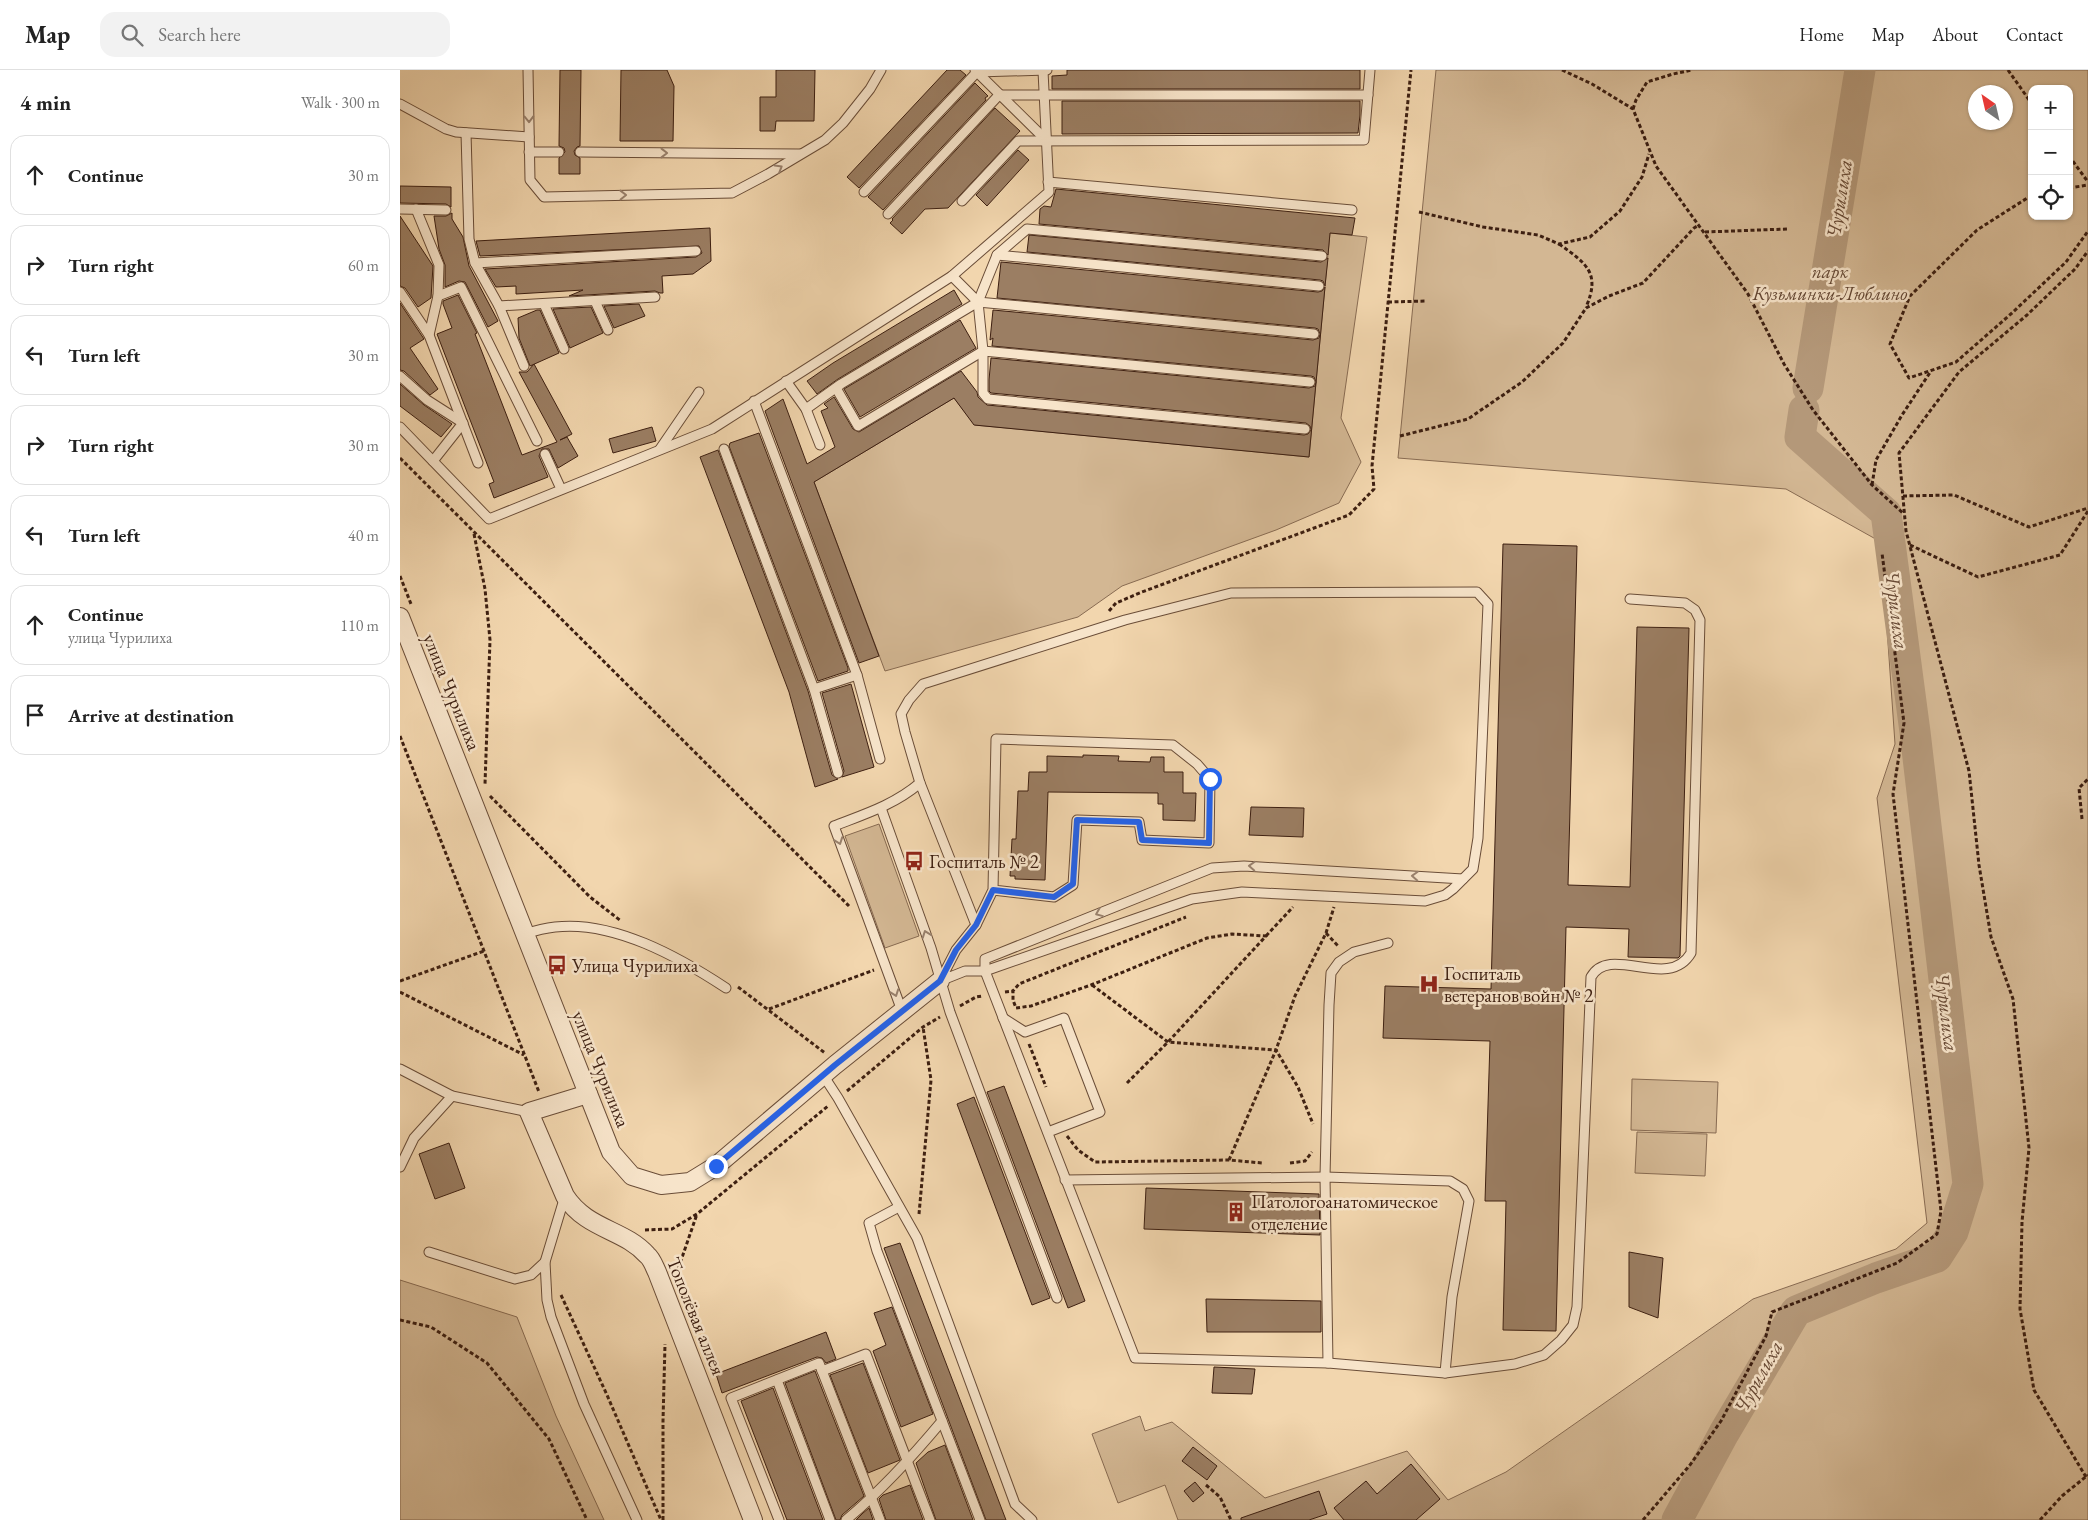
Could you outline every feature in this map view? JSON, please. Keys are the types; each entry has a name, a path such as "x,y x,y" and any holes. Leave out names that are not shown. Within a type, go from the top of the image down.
{"street":[{"name":"улица Чурилиха","path":"407,615 525,934 611,1152 632,1176 661,1185 690,1182 716,1166 823,1075 940,981"},
{"path":"537,1110 588,1094"},
{"name":"Тополёвая аллея","path":"537,1110 565,1196 581,1215 640,1248 649,1256 667,1297 753,1520"}],"lane":[{"path":"528,70 530,180 544,197 732,193 826,140 843,123 870,89 881,70"},
{"path":"962,201 1018,141 1364,140 1370,70"},
{"path":"976,71 1046,141"},
{"path":"400,427 489,519 712,429 952,276 1049,192 1044,95 1045,71 976,71 864,192"},
{"path":"888,214 1000,95 1368,95"},
{"path":"400,104 446,129 529,137"},
{"path":"466,132 469,239 475,263 499,306 524,366"},
{"path":"529,152 560,152"},
{"path":"580,152 802,154"},
{"path":"1048,182 1352,210"},
{"path":"400,209 446,210"},
{"path":"416,209 439,265 438,296 429,334"},
{"path":"1305,429 988,399 984,393 983,351 978,302 997,255 1027,229 1322,256"},
{"path":"475,263 696,251"},
{"path":"997,255 1319,286"},
{"path":"952,276 978,302"},
{"path":"438,296 461,287 537,442"},
{"path":"400,292 429,334 478,464"},
{"path":"499,306 655,297"},
{"path":"595,301 608,330"},
{"path":"806,409 836,388 978,302 1314,334"},
{"path":"544,304 564,349"},
{"path":"836,388 858,426 983,351 1310,382"},
{"path":"400,376 427,400 463,423"},
{"path":"786,381 806,409 820,445"},
{"path":"660,449 699,392"},
{"path":"754,401 857,675 880,759"},
{"path":"433,461 463,423"},
{"path":"724,448 814,689 838,773"},
{"path":"545,454 561,490"},
{"path":"940,981 965,971 985,971 1192,899 1209,896 1242,892 1425,901 1445,895 1473,869 1478,838 1488,604 1478,592 1231,593 1126,620 923,684 909,700 901,714 920,784 976,925"},
{"path":"1463,879 1244,866 1212,868 985,959 985,971 1135,1358 1328,1363 1445,1373 1515,1364 1544,1355 1561,1340 1573,1325 1577,1307 1591,978 1598,969 1609,964 1669,970 1682,963 1691,953 1700,620 1694,610 1686,603 1630,599"},
{"path":"814,689 857,675"},
{"path":"940,981 956,950 976,925 993,890 996,738 1173,745 1197,764 1210,779 1209,843 1142,840 1139,822 1077,820 1073,884 1054,897 993,890"},
{"path":"902,1011 834,826 904,797 920,784"},
{"path":"881,808 931,948 950,1012 1057,1298"},
{"path":"525,934 555,927 579,927 606,931 634,939 674,956 728,985"},
{"path":"1328,1363 1325,1177 1331,973 1339,962 1354,952 1388,943"},
{"path":"1003,1018 1025,1032 1064,1018 1100,1112 1048,1132"},
{"path":"400,1069 452,1096 537,1110"},
{"path":"823,1075 838,1098 917,1238 1015,1504 1032,1520"},
{"path":"400,1167 414,1138 452,1096"},
{"path":"1065,1180 1325,1177 1450,1181 1463,1189 1469,1201 1452,1298 1445,1373"},
{"path":"565,1196 545,1262 547,1300 551,1318 584,1404 637,1520"},
{"path":"899,1207 869,1223 877,1251 980,1520"},
{"path":"430,1252 514,1279 531,1275 545,1262"},
{"path":"822,1370 866,1354 930,1520"},
{"path":"779,1520 731,1398 820,1363 880,1520"},
{"path":"777,1380 830,1520"},
{"path":"846,1520 872,1499 908,1462 942,1421"}],"path":[{"path":"1095,630 1116,603 1349,515 1374,489 1372,466 1411,70"},
{"path":"1562,70 1592,84 1633,109 1650,154 1665,179 1748,294 1784,364 1813,410 1872,485 1905,514"},
{"path":"1633,109 1647,82 1692,70"},
{"path":"2008,70 2028,98"},
{"path":"1558,244 1590,237 1620,211 1642,177 1650,154"},
{"path":"2073,162 2088,184 2073,187"},
{"path":"2028,198 1977,230 1910,296 1890,344 1909,378 1956,362 2066,262 2088,231"},
{"path":"1400,436 1468,419 1522,382 1563,343 1586,308 1592,293 1591,275 1582,260 1558,244 1538,235 1483,227 1420,212"},
{"path":"1586,308 1609,296 1643,283 1694,228 1700,225"},
{"path":"1704,232 1787,229"},
{"path":"2040,1520 2062,1496 2087,1476 2034,1390 2020,1309 2022,1222 2029,1148 2013,999 1991,937 1979,865 1968,771 1906,532 1900,453 1959,372 2054,289 2075,269 2088,251"},
{"path":"1388,302 1427,301"},
{"path":"1872,485 1876,460 1902,415 1932,370"},
{"path":"400,458 855,912"},
{"path":"1903,496 1954,494 2029,528 2088,509"},
{"path":"1910,546 1978,577 2060,554 2088,509"},
{"path":"474,533 486,589 490,640 484,790 590,897 625,925 611,921"},
{"path":"1643,1520 1690,1465 1721,1420 1766,1336 1772,1312 1897,1263 1937,1234 1941,1211 1893,794 1904,724 1882,553"},
{"path":"400,576 407,615"},
{"path":"400,736 525,1056 537,1110"},
{"path":"2082,819 2079,788 2088,779"},
{"path":"481,781 488,799"},
{"path":"1127,1083 1168,1042 1296,904 1287,904"},
{"path":"1229,1160 1276,1050 1296,996 1326,933 1335,905 1325,905"},
{"path":"639,1228 647,1230 672,1229 697,1214 923,1027 976,997 1013,991 1019,984 1188,916"},
{"path":"1016,1008 1031,1006 1091,985 1207,938 1232,934 1266,936"},
{"path":"400,981 484,951"},
{"path":"769,1009 876,969"},
{"path":"728,985 769,1009 827,1055"},
{"path":"1091,985 1168,1042 1276,1050"},
{"path":"1013,991 1013,1000 1048,1092"},
{"path":"400,992 525,1056"},
{"path":"917,1238 931,1080 923,1027"},
{"path":"1276,1050 1298,1087 1315,1128"},
{"path":"1061,1127 1078,1150 1095,1162 1229,1160 1264,1164"},
{"path":"667,1297 697,1214"},
{"path":"558,1288 662,1520"},
{"path":"400,1320 431,1327 486,1364 549,1439 588,1520"},
{"path":"662,1520 666,1336"},
{"path":"1206,1485 1220,1498 1231,1520"}],"green space":[{"name":"парк Кузьминки-Люблино","path":"1436,70 2088,70 2088,1520 1178,1520 1165,1485 1118,1503 1092,1434 1140,1416 1145,1431 1172,1422 1265,1498 1407,1451 1448,1500 1506,1472 1753,1299 1896,1249 1927,1223 1877,798 1895,744 1881,542 1786,489 1398,458"},
{"path":"1330,233 1367,237 1341,418 1361,462 1339,503 1276,530 1122,586 1078,617 885,671 814,482 954,398 975,425 1309,457"},
{"path":"879,824 919,936 885,948 845,836"},
{"path":"1632,1079 1718,1082 1716,1133 1631,1130"},
{"path":"1637,1132 1707,1134 1705,1176 1635,1173"},
{"path":"400,1280 517,1317 556,1416 604,1520 400,1520"}],"building":[{"path":"560,70 581,70 580,146 574,151 575,155 580,158 580,174 559,174 559,158 565,152 564,148 559,146"},
{"path":"621,70 667,70 674,86 673,141 620,141"},
{"path":"776,70 815,70 814,121 776,121 775,131 760,131 760,97 776,97"},
{"path":"947,70 960,70 966,75 859,188 847,177"},
{"path":"1067,70 1360,70 1360,89 1052,89 1052,76 1067,75"},
{"path":"975,83 988,96 985,98 986,100 883,210 868,197"},
{"path":"1062,101 1360,101 1360,115 1358,133 1062,134"},
{"path":"995,108 1020,131 948,208 925,209 902,234 890,223 892,219"},
{"path":"1018,150 1029,160 987,206 976,195"},
{"path":"400,186 451,187 451,207 446,204 400,203"},
{"path":"1056,189 1355,218 1352,235 1330,233 1328,255 1323,250 1039,224 1040,209 1044,206 1051,207"},
{"path":"452,213 452,219 463,237 469,266 498,321 488,327 465,282 459,281 445,287 445,265 439,249 434,216 446,216"},
{"path":"400,216 433,266 431,298 418,307 405,288 400,286"},
{"path":"710,228 711,261 693,274 662,276 663,293 655,291 569,296 583,290 516,294 516,286 496,287 485,269 696,257 702,253 699,246 480,256 476,241"},
{"path":"1029,235 1321,262 1328,258 1325,286 1323,281 1320,280 1027,252"},
{"path":"1001,262 1318,292 1322,291 1325,287 1309,457 974,425 954,398 814,482 879,656 859,663 765,411 783,399 807,464 835,447 821,411 828,408 824,404 834,397 853,429 859,432 961,371 977,392 978,397 987,405 1304,435 1308,434 1311,430 1310,426 1306,423 991,393 989,391 989,380 991,358 1309,388 1315,386 1316,382 1314,377 1311,376 992,346 993,338 990,340 993,310 1313,340 1319,338 1320,334 1318,329 1315,328 997,298"},
{"path":"954,290 962,304 838,379 817,394 807,381 833,363"},
{"path":"458,295 477,333 475,334 522,455 557,442 519,372 527,372 534,364 572,434 560,440 567,437 578,456 558,468 549,449 542,449 539,456 548,477 494,498 489,484 494,482 437,334 452,328 443,301"},
{"path":"400,303 424,339 410,348 438,389 430,395 404,371 400,370"},
{"path":"639,304 645,316 614,328 604,306"},
{"path":"591,307 603,333 570,348 553,309"},
{"path":"540,310 559,353 530,366 519,338 518,318"},
{"path":"960,320 976,348 860,417 844,389"},
{"path":"400,384 424,405 452,424 441,437 400,406"},
{"path":"652,427 656,441 613,453 609,439"},
{"path":"759,433 848,668 848,671 818,681 729,446 730,443"},
{"path":"718,450 808,691 832,775 838,779 815,787 789,692 700,457"},
{"path":"1503,544 1577,546 1568,885 1630,887 1637,627 1689,628 1680,956 1678,958 1628,957 1629,929 1566,927 1556,1331 1503,1330 1506,1201 1485,1201 1490,1041 1383,1038 1385,986 1491,989"},
{"path":"851,684 874,767 842,777 844,771 822,693"},
{"path":"1083,755 1119,756 1118,761 1150,762 1151,757 1164,757 1164,772 1183,772 1183,793 1196,793 1195,821 1163,820 1163,804 1158,804 1158,793 1048,792 1045,880 1015,879 1015,876 1010,876 1012,839 1016,839 1018,791 1028,791 1029,772 1047,772 1047,756 1083,757"},
{"path":"1251,807 1304,808 1303,837 1249,835"},
{"path":"1004,1086 1085,1301 1068,1308 987,1092"},
{"path":"974,1097 1050,1298 1032,1305 957,1104"},
{"path":"449,1143 465,1188 435,1199 419,1154"},
{"name":"Патологоанатомическое отделение","path":"1146,1188 1319,1194 1320,1235 1144,1229"},
{"path":"900,1243 1006,1520 986,1520 884,1248"},
{"path":"1629,1252 1663,1258 1658,1318 1629,1307"},
{"path":"1206,1299 1321,1301 1321,1332 1207,1332"},
{"path":"892,1307 933,1414 901,1427 873,1351 886,1345 874,1313"},
{"path":"826,1332 836,1359 826,1363 822,1358 817,1357 722,1393 716,1374"},
{"path":"863,1363 900,1460 868,1473 830,1375"},
{"path":"1214,1367 1255,1369 1252,1394 1212,1393"},
{"path":"815,1371 864,1496 842,1515 840,1520 836,1520 785,1383"},
{"path":"773,1388 823,1520 787,1520 741,1401"},
{"path":"945,1445 973,1520 936,1520 916,1463 928,1452"},
{"path":"1193,1447 1217,1466 1207,1480 1182,1461"},
{"path":"1411,1464 1440,1499 1416,1520 1344,1520 1334,1508 1366,1481 1377,1494"},
{"path":"1195,1482 1204,1493 1193,1502 1184,1491"},
{"path":"910,1485 923,1520 886,1520 879,1499 883,1495"},
{"path":"1319,1491 1327,1514 1309,1520 1241,1520 1241,1518"},
{"path":"869,1508 873,1520 856,1520 863,1513"}],"waterway":[{"name":"Чурилиха","path":"1808,388 1860,70"},
{"name":"Чурилиха","path":"1677,1520 1724,1433 1796,1311 1876,1278 1937,1257 1953,1232 1968,1184 1915,732 1886,513 1800,437 1804,410"}],"place":[{"name":"Госпиталь № 2","path":"914,861"},
{"name":"Улица Чурилиха","path":"557,965"},
{"name":"Госпиталь ветеранов войн № 2","path":"1429,984"},
{"name":"Патологоанатомическое отделение","path":"1236,1212"}],"route":[{"path":"716,1166 835,1065 940,981 956,950 976,925 993,890 1054,897 1073,884 1077,820 1139,822 1142,840 1209,843 1210,779"}]}
